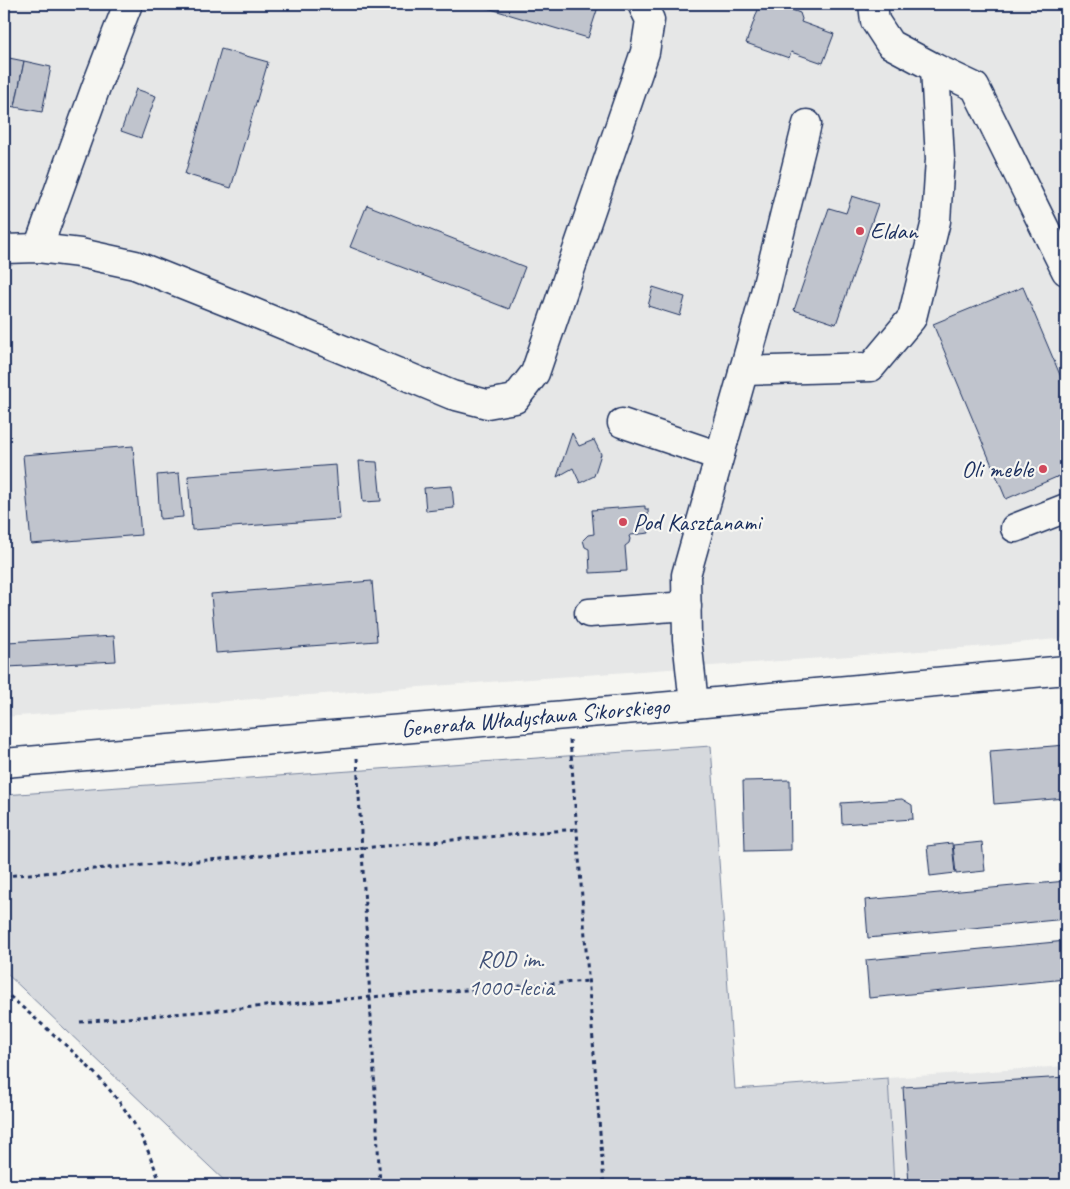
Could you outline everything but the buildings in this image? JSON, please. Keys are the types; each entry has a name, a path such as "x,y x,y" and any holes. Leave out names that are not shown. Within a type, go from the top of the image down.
{"street":[{"path":"38,248 128,4"},
{"path":"4,249 38,248 80,253 135,266 250,311 452,395 487,404 515,399 535,373 645,52 650,20 642,4"},
{"path":"873,4 875,21 890,44 975,87 1066,271"},
{"path":"743,371 871,367 912,318 936,221 940,159 935,68"},
{"path":"694,704 687,639 686,575 761,308 807,124"},
{"path":"622,423 719,456"},
{"path":"1015,528 1066,508"},
{"path":"589,613 687,606"},
{"name":"Generała Władysława Sikorskiego","path":"4,763 1066,670"}],"path":[{"path":"568,714 604,1185"},
{"path":"354,733 380,1185"},
{"path":"4,876 577,829"},
{"path":"80,1022 370,997 589,981"},
{"path":"4,991 87,1066 122,1105 144,1140 160,1185"}],"shaded area":[{"path":"4,4 1066,4 1066,638 989,646 4,717"},
{"path":"1066,1066 1066,1185 894,1185 888,1078"}],"green space":[{"name":"ROD im. 1000-lecia","path":"711,746 735,1089 888,1078 894,1185 229,1185 4,971 4,795"}],"place":[{"name":"Eldan","path":"860,231"},
{"name":"Oli meble","path":"1043,469"},
{"name":"Pod Kasztanami","path":"623,522"}]}
